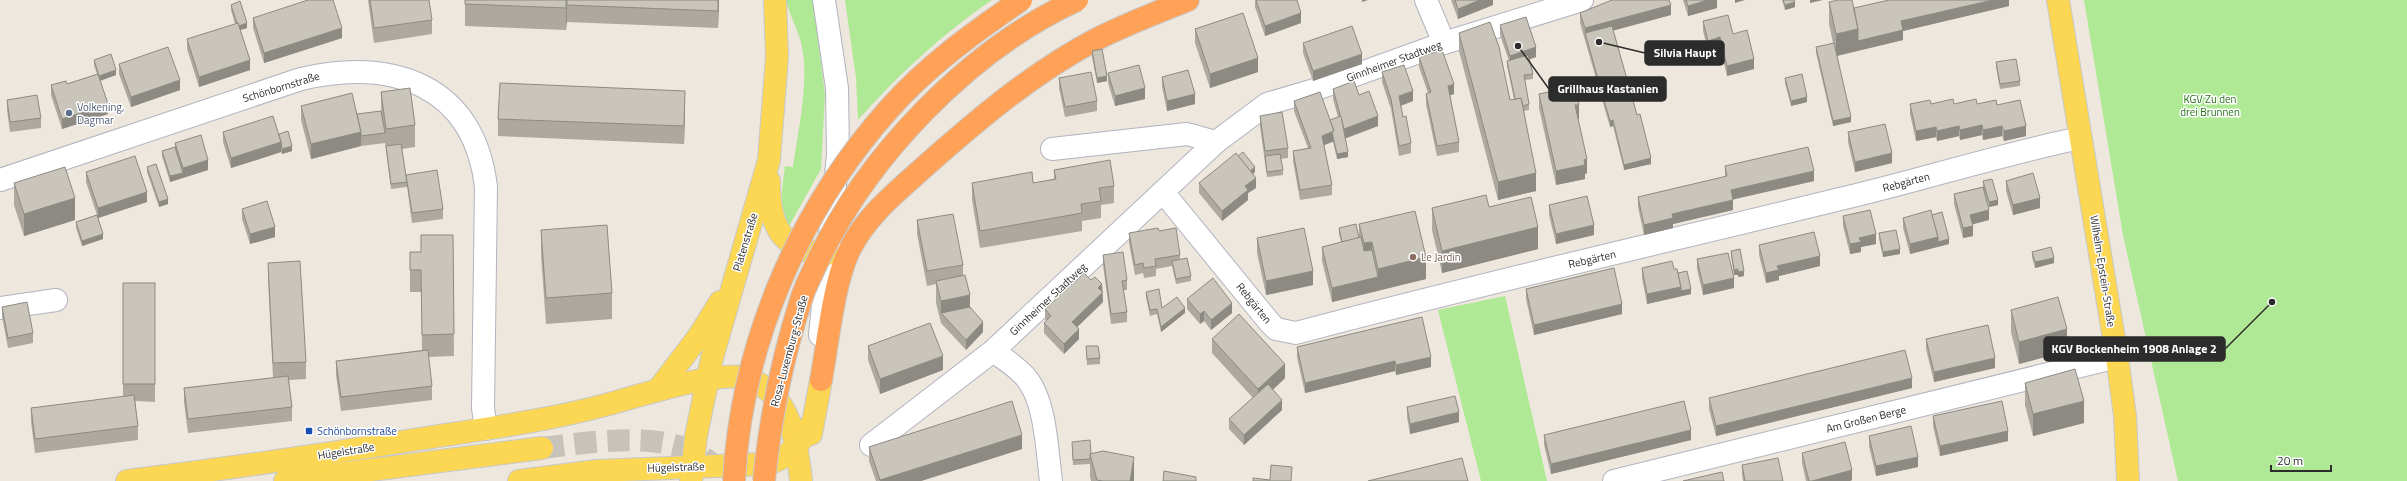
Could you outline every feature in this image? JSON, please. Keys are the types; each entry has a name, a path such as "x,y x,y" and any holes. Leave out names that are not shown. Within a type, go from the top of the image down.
{"highway":[{"path":"734,481 737,446 748,384 760,337 775,295 795,248 827,192 857,149 889,109 930,69 973,33 1021,0"},
{"name":"Rosa-Luxemburg-Straße","path":"764,481 768,437 777,390 801,300 824,248 851,201 882,159 947,90 983,60 1034,24 1077,0"},
{"path":"821,380 837,290 850,248 863,228 894,195 967,129 1019,88 1096,40 1188,0"},
{"path":"828,254 850,248"}],"main road":[{"name":"Platenstraße","path":"692,473 706,380 769,160 777,56 775,0"},
{"name":"Wilhelm-Epstein-Straße","path":"2048,0 2080,138 2118,358 2125,416 2128,481"},
{"name":"Wilhelm-Epstein-Straße","path":"2058,0 2074,109"},
{"path":"769,160 769,196 774,225 782,236 796,246 812,253 828,254"},
{"path":"658,390 699,336 736,275"},
{"name":"Hügelstraße","path":"127,481 315,456 486,429 573,414 658,390 706,380 737,377 745,378 766,387 780,401 788,415 796,446 802,481"},
{"path":"802,481 821,380"},
{"name":"Hügelstraße","path":"519,481 598,471 692,473 777,462 789,454 807,433 813,421"},
{"path":"285,481 542,448"}],"street":[{"path":"821,380 821,321 838,155 837,88 824,0"},
{"path":"1426,0 1444,43"},
{"name":"Ginnheimer Stadtweg","path":"871,445 993,351 1216,142 1267,104 1311,91 1444,43 1582,0"},
{"name":"Schönbornstraße","path":"0,180 320,75 372,72 408,80 426,88 443,100 463,120 479,151 484,171 486,187 483,408 486,429"},
{"path":"1052,149 1187,134 1216,142"},
{"name":"Rebgärten","path":"1163,192 1270,323 1276,329 1296,333 1448,293 1840,199 2045,145 2080,138"},
{"path":"0,308 56,300"},
{"path":"993,351 1027,378 1035,394 1045,432 1051,481"},
{"name":"Am Großen Berge","path":"1614,481 2118,358"}],"green space":[{"path":"786,0 813,0 825,95 821,169 788,228 782,205 783,182 785,166 793,167 802,110 804,67 802,46"},
{"path":"845,0 992,0 938,41 921,56 858,120 856,78"},
{"name":"KGV Zu den drei Brunnen","path":"2084,0 2407,0 2407,481 2178,481 2123,235"},
{"path":"1505,296 1547,481 1481,481 1438,310"}],"building":[{"path":"308,0 333,0 342,28 264,53 253,18"},
{"path":"370,0 429,0 432,20 374,28"},
{"path":"465,0 566,0 566,8 465,4"},
{"path":"567,0 718,0 718,11 567,5"},
{"path":"1256,0 1297,0 1301,13 1265,26"},
{"path":"1455,0 1480,0 1458,9"},
{"path":"1612,0 1669,0 1671,5 1585,28 1580,13"},
{"path":"1686,0 1708,0 1688,6"},
{"path":"1783,0 1794,0 1795,2 1785,5"},
{"path":"1838,0 1852,0 1858,29 1836,34 1829,2"},
{"path":"1889,0 1993,0 1901,21 1903,30 1858,41 1858,29 1854,8"},
{"path":"240,1 247,23 239,26 231,5"},
{"path":"1243,13 1258,58 1210,74 1195,29"},
{"path":"1728,15 1733,34 1747,30 1754,59 1727,66 1720,37 1708,41 1703,21"},
{"path":"1526,17 1536,47 1510,56 1500,25"},
{"path":"1490,22 1499,47 1510,100 1521,98 1536,173 1498,182 1459,33"},
{"path":"238,23 250,60 199,77 187,39"},
{"path":"1352,26 1362,54 1313,71 1303,43"},
{"path":"1612,26 1637,115 1640,114 1651,158 1624,165 1613,120 1610,121 1585,33"},
{"path":"1834,43 1851,117 1833,121 1816,47"},
{"path":"168,47 180,80 131,97 119,64"},
{"path":"1102,49 1107,76 1097,78 1092,51"},
{"path":"1442,50 1454,84 1448,86 1459,142 1437,146 1426,94 1431,92 1419,57"},
{"path":"111,54 116,70 99,76 94,60"},
{"path":"1528,55 1533,74 1524,75 1529,104 1523,106 1521,98 1515,99 1507,61"},
{"path":"2016,59 2020,81 2000,84 1996,62"},
{"path":"1139,65 1145,88 1115,96 1108,73"},
{"path":"1404,65 1413,91 1399,96 1403,117 1406,116 1411,143 1399,146 1391,99 1382,72"},
{"path":"1188,70 1195,94 1167,101 1162,77"},
{"path":"1091,72 1097,101 1065,107 1059,78"},
{"path":"98,74 108,104 62,119 51,85 66,81 67,84"},
{"path":"1802,74 1807,97 1791,101 1785,78"},
{"path":"1354,81 1359,95 1369,91 1378,116 1344,129 1333,89"},
{"path":"500,83 685,91 684,126 498,119"},
{"path":"1571,87 1572,92 1576,91 1579,105 1575,105 1587,159 1584,160 1585,165 1556,171 1539,94"},
{"path":"410,88 415,125 386,129 381,92"},
{"path":"1320,92 1334,131 1322,136 1332,185 1300,190 1293,151 1311,148 1294,101"},
{"path":"352,93 361,132 311,144 301,106"},
{"path":"37,95 41,118 10,122 7,100"},
{"path":"1953,99 1954,104 1976,99 1977,104 1996,100 1997,105 2020,100 2026,126 2004,131 2002,126 1983,130 1982,125 1960,130 1959,126 1937,131 1936,127 1916,131 1910,104 1930,100 1931,104"},
{"path":"381,111 385,133 361,136 357,114"},
{"path":"1282,112 1288,148 1265,151 1260,116"},
{"path":"273,116 281,142 231,158 223,132"},
{"path":"1341,116 1348,152 1337,154 1332,132 1334,131 1330,120"},
{"path":"1885,124 1892,153 1855,162 1848,132"},
{"path":"288,131 292,146 282,149 279,134"},
{"path":"201,135 208,160 183,168 175,143"},
{"path":"401,144 407,182 391,184 386,146"},
{"path":"175,147 183,173 170,176 162,151"},
{"path":"1808,147 1814,171 1731,190 1733,200 1672,214 1673,218 1644,225 1638,197 1727,176 1725,166"},
{"path":"1243,152 1255,167 1250,171 1238,156"},
{"path":"1236,153 1256,178 1245,186 1248,190 1222,211 1199,183"},
{"path":"1280,154 1283,170 1267,172 1265,156"},
{"path":"135,156 147,192 98,208 86,172"},
{"path":"1110,160 1114,186 1099,188 1101,201 1081,204 1082,213 980,231 972,183 1032,172 1033,183 1056,179 1054,170"},
{"path":"156,164 168,199 159,202 147,167"},
{"path":"65,167 75,198 24,214 14,183"},
{"path":"437,170 443,209 412,213 406,175"},
{"path":"2033,173 2040,198 2013,205 2006,181"},
{"path":"1992,179 1998,200 1989,202 1983,181"},
{"path":"1983,187 1989,210 1970,215 1973,226 1963,228 1954,194"},
{"path":"1486,195 1489,207 1531,197 1538,227 1442,251 1432,208"},
{"path":"1587,196 1594,225 1556,234 1549,205"},
{"path":"267,201 275,227 250,234 242,209"},
{"path":"1870,210 1876,234 1859,238 1861,242 1850,244 1843,216"},
{"path":"1931,210 1938,237 1910,244 1903,218"},
{"path":"1415,211 1426,257 1378,269 1372,242 1364,243 1359,224"},
{"path":"1942,212 1949,239 1938,242 1932,215"},
{"path":"953,214 963,265 927,271 917,220"},
{"path":"97,215 103,234 82,241 76,222"},
{"path":"1356,224 1359,238 1342,242 1339,228"},
{"path":"607,225 612,293 546,298 541,230"},
{"path":"1158,228 1159,231 1176,228 1180,255 1155,259 1156,266 1144,268 1143,263 1135,265 1129,233"},
{"path":"1304,228 1313,271 1266,281 1257,238"},
{"path":"1896,230 1900,249 1883,252 1879,233"},
{"path":"1814,232 1820,256 1777,266 1779,270 1766,273 1759,245"},
{"path":"421,235 453,235 454,334 422,335 421,270 410,270 410,252 421,252"},
{"path":"1361,237 1364,251 1372,250 1378,277 1332,288 1322,247"},
{"path":"2051,247 2054,258 2035,262 2032,252"},
{"path":"1740,249 1744,271 1738,272 1738,269 1734,270 1731,251"},
{"path":"1123,252 1127,280 1122,281 1127,312 1111,314 1103,255"},
{"path":"1728,253 1734,278 1703,285 1697,259"},
{"path":"1187,258 1191,276 1176,279 1172,261"},
{"path":"300,261 306,362 273,363 268,263"},
{"path":"1672,261 1674,269 1677,269 1681,287 1647,294 1642,268"},
{"path":"1614,268 1622,304 1534,325 1526,289"},
{"path":"1687,271 1691,289 1681,291 1678,273"},
{"path":"1084,273 1091,280 1095,277 1102,284 1098,288 1103,292 1072,322 1079,329 1064,344 1044,323 1051,316 1045,309"},
{"path":"965,275 970,295 941,301 936,281"},
{"path":"1213,278 1232,303 1211,320 1204,311 1200,314 1187,299"},
{"path":"123,283 155,283 155,384 123,384"},
{"path":"1159,289 1162,308 1177,297 1185,308 1161,327 1157,309 1150,310 1146,292"},
{"path":"2058,297 2067,329 2019,342 2011,310"},
{"path":"27,302 33,333 8,338 2,307"},
{"path":"970,307 983,322 966,340 941,313"},
{"path":"1239,314 1285,364 1258,389 1212,339"},
{"path":"1422,317 1431,357 1396,365 1395,361 1305,383 1297,347"},
{"path":"930,323 943,356 880,379 868,346"},
{"path":"1988,325 1995,358 1934,372 1926,339"},
{"path":"1086,346 1098,346 1100,358 1087,359"},
{"path":"428,350 432,386 341,397 336,361"},
{"path":"1905,350 1912,378 1716,426 1709,398"},
{"path":"2075,369 2084,401 2033,414 2025,383"},
{"path":"288,376 292,407 188,419 184,388"},
{"path":"1268,384 1282,400 1244,435 1229,419"},
{"path":"134,395 138,426 35,439 31,408"},
{"path":"1455,396 1459,412 1410,424 1407,407"},
{"path":"1012,401 1022,435 880,480 869,447"},
{"path":"1684,401 1691,430 1551,464 1544,435"},
{"path":"2002,401 2008,431 1940,446 1933,416"},
{"path":"1911,426 1918,457 1876,466 1869,436"},
{"path":"1090,440 1090,459 1073,460 1072,442"},
{"path":"1845,442 1852,470 1809,481 1802,453"},
{"path":"1103,451 1134,457 1130,481 1097,480 1090,454"},
{"path":"1462,458 1468,481 1368,481"},
{"path":"1778,458 1783,481 1745,481 1742,465"},
{"path":"1271,465 1292,467 1291,481 1253,481 1253,478 1270,480"},
{"path":"1164,471 1196,477 1196,481 1163,481"},
{"path":"1722,472 1724,481 1683,481"}],"tunnel":[{"path":"542,448 589,442 642,440 667,443 691,451 710,463 725,481"}],"place":[{"name":"Silvia Haupt","path":"1599,42"},
{"name":"Grillhaus Kastanien","path":"1518,46"},
{"name":"Volkening, Dagmar","path":"69,113"},
{"name":"Le Jardin","path":"1413,257"},
{"name":"KGV Bockenheim 1908 Anlage 2","path":"2272,302"},
{"name":"Schönbornstraße","path":"309,431"}]}
